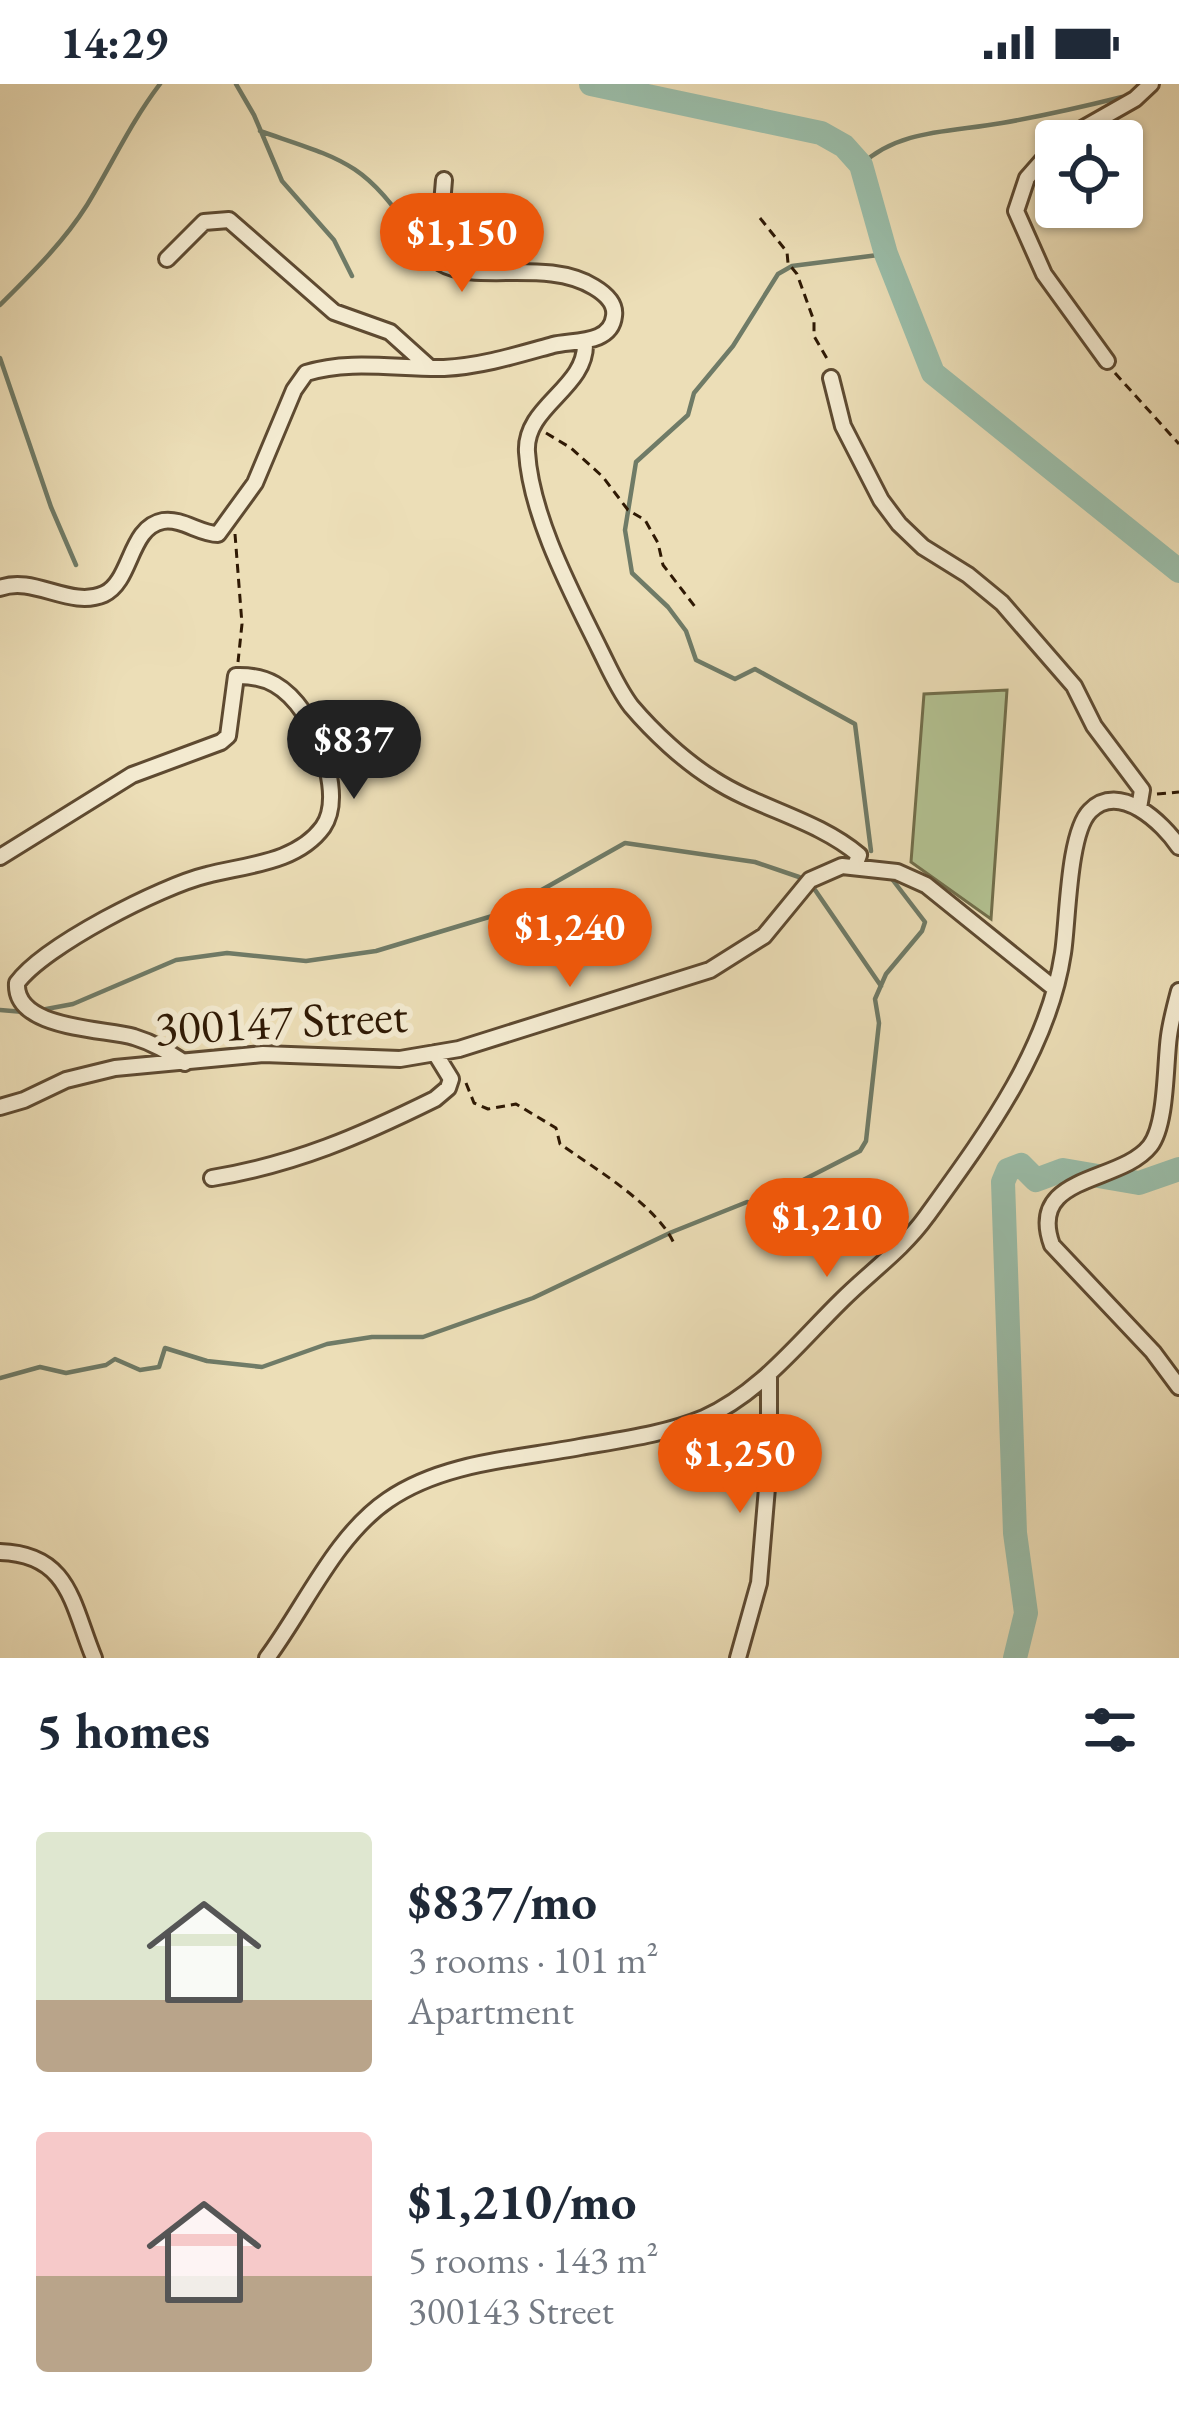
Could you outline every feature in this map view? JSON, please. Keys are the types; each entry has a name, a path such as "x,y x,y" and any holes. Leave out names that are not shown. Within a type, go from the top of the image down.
{"street":[{"path":"1099,120 1151,84"},
{"path":"1035,169 1027,178 1016,211 1044,274 1107,362"},
{"path":"0,588 16,583 79,597 102,595 118,581 129,557 154,525 180,523 215,535 255,482 294,390 306,373 341,365 430,368 500,361 554,345 585,343 607,330 614,316 610,301 591,284 567,274 462,270 441,263 444,180"},
{"path":"167,259 204,222 229,220 334,312 396,336 430,368"},
{"path":"585,343 581,367 529,434 527,455 546,529 570,592 631,705 707,776 848,846 859,855 855,866 897,872 926,885 1055,989"},
{"path":"831,380 843,426 898,524 1002,603 1074,686 1094,726 1136,779 1140,803 1179,847"},
{"path":"0,857 132,775 221,742 228,736 236,676 268,680 284,689 308,721 330,792 323,827 294,850 270,860 208,874 130,905 22,976 16,989 23,1006 40,1018 156,1044 184,1063"},
{"path":"268,1658 348,1540 366,1518 400,1492 473,1466 702,1419 769,1375 921,1224 980,1142 1018,1077 1055,989 1082,824 1090,810 1108,802 1140,803"},
{"name":"300147 Street","path":"0,1107 66,1080 115,1068 263,1054 400,1059 536,1027 710,970 764,936 818,874 855,866"},
{"path":"1179,991 1169,1030 1155,1139 1123,1166 1055,1199 1046,1221 1052,1245 1153,1352 1179,1387"},
{"path":"212,1178 273,1168 345,1143 435,1099 451,1079 435,1053"},
{"path":"738,1658 759,1583 769,1465 769,1375"},
{"path":"0,1552 24,1553 61,1577 73,1595 94,1658"}],"path":[{"path":"760,218 787,252 788,263 797,274 814,321 814,336 829,358 831,380"},
{"path":"1107,362 1179,444"},
{"path":"529,434 549,433 572,448 628,510 645,520 663,565 696,608"},
{"path":"233,513 242,624 236,676"},
{"path":"1140,803 1179,792"},
{"path":"451,1079 465,1080 474,1103 488,1108 516,1104 556,1128 562,1146 607,1172 667,1228 675,1246"}],"green space":[{"path":"1007,690 991,919 911,862 924,694"}],"waterway":[{"path":"0,305 78,219 160,84"},
{"path":"236,84 282,181 334,240 352,276"},
{"path":"591,84 821,133 844,146 861,165 886,254 933,373 1179,571"},
{"path":"861,165 909,138 1122,97"},
{"path":"260,131 348,165 380,191 412,234"},
{"path":"871,851 855,724 755,669 735,679 696,660 686,631 632,573 625,530 636,462 688,415 694,393 733,346 778,274 792,266 886,254"},
{"path":"0,358 76,565"},
{"path":"41,1010 73,1004 176,960 227,953 306,961 376,951 499,914 625,843 755,862 799,877"},
{"path":"0,1378 40,1367 66,1373 115,1359 140,1370 159,1367 165,1348 207,1361 262,1367 327,1344 372,1337 423,1337 533,1298 747,1202 756,1204 860,1151 866,1141 879,1023 875,999 886,974 925,922 892,879"},
{"path":"813,887 881,986"},
{"path":"0,1010 24,1012"},
{"path":"1015,1658 1026,1613 1015,1533 1003,1182 1008,1170 1021,1165 1036,1180 1063,1170 1139,1183 1179,1169"}]}
